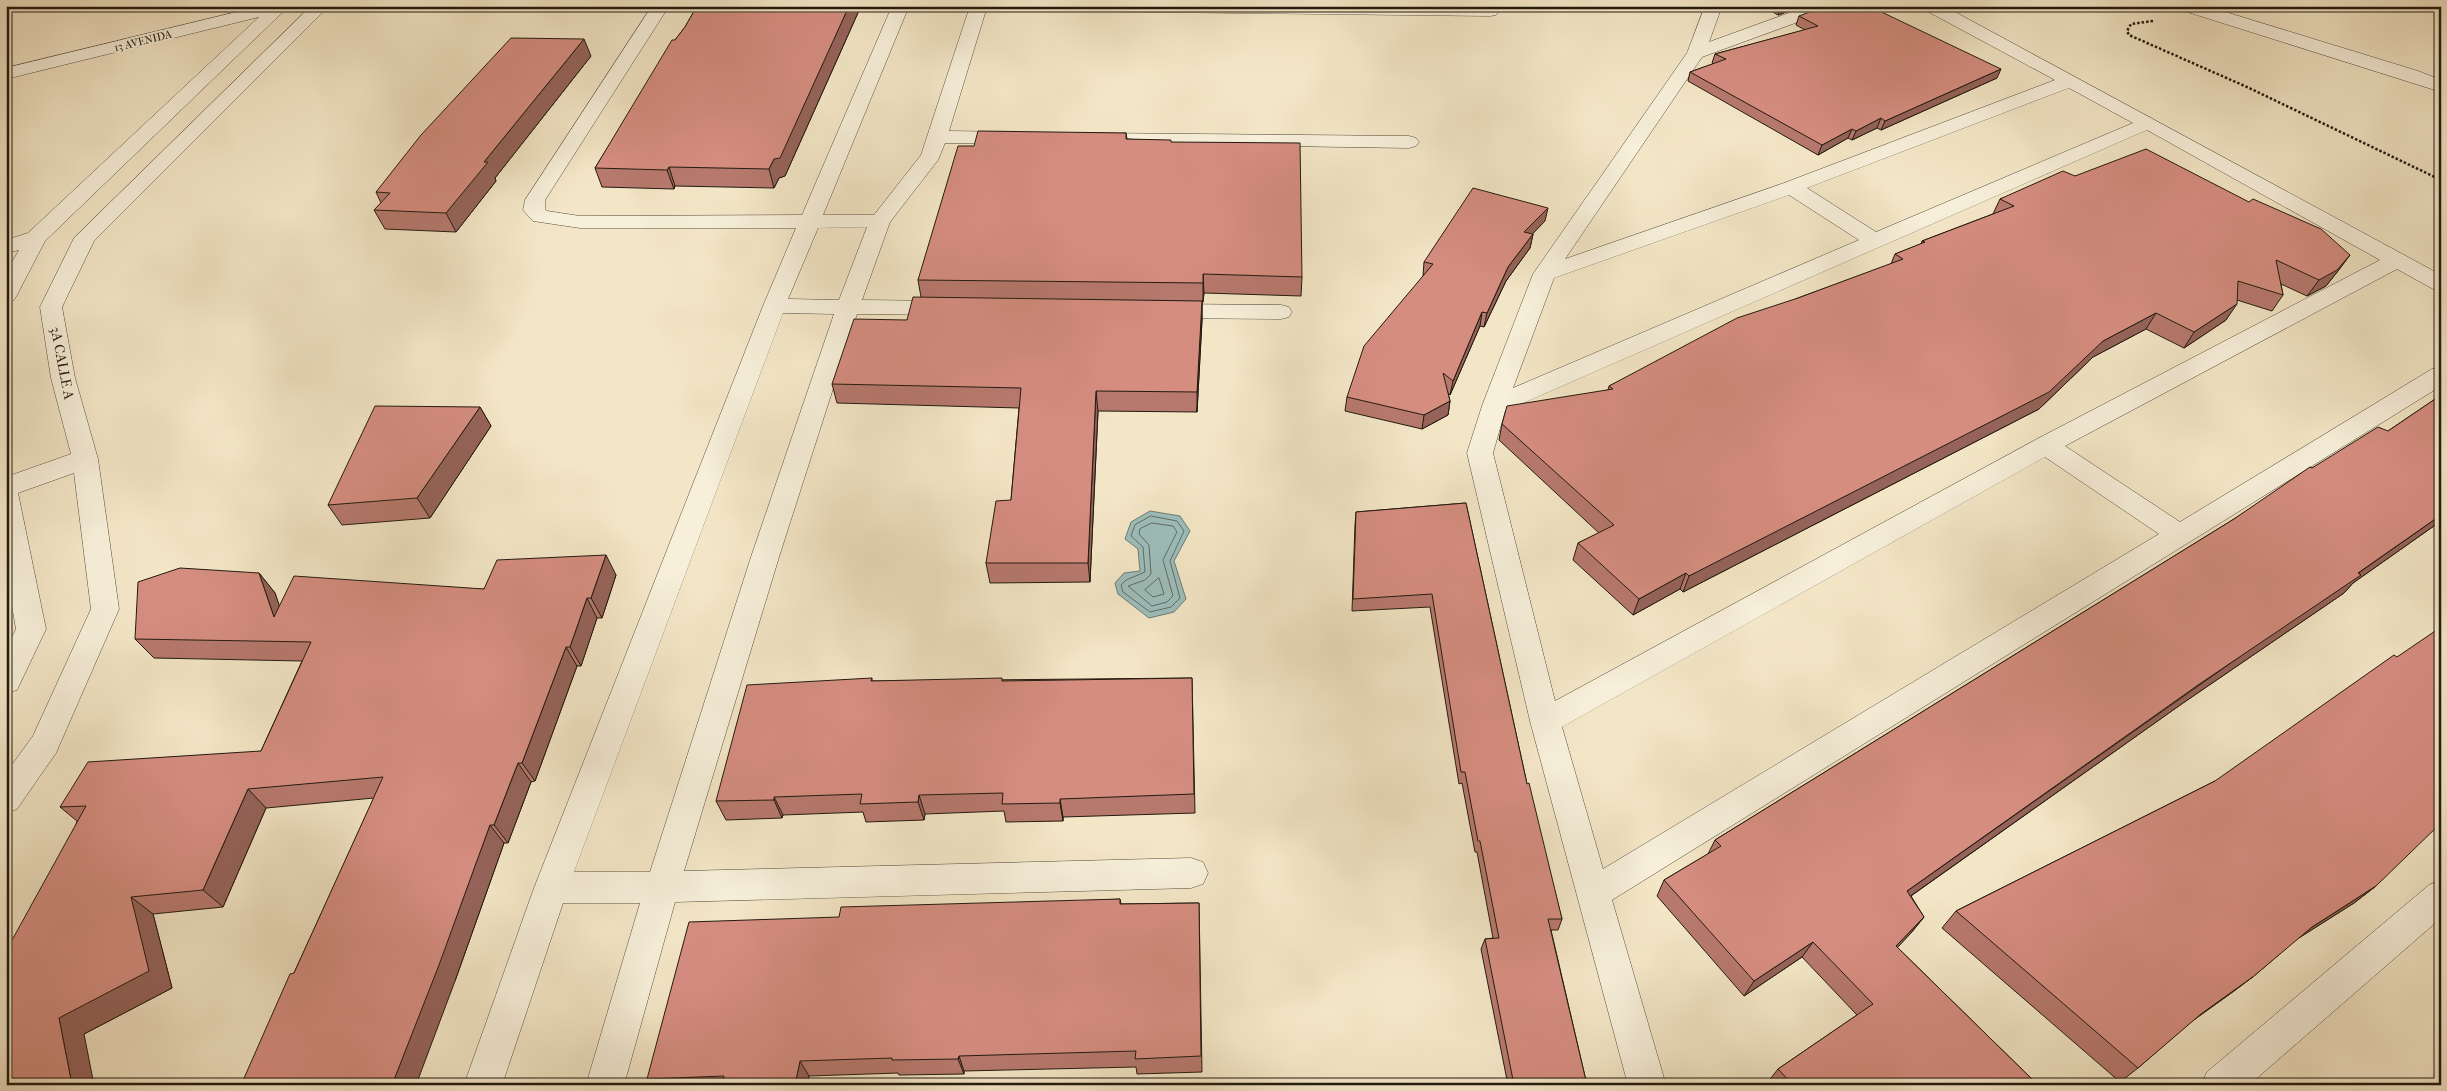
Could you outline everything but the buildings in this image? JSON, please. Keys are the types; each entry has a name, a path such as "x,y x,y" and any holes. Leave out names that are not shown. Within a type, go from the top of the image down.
{"street":[{"name":"3A CALLE A","path":"6,798 45,744 105,609 85,460 63,378 51,308 85,238 321,6"},
{"path":"661,6 535,200 534,210 540,217 580,222 880,222"},
{"path":"483,1085 551,888 774,306 808,221 901,6"},
{"path":"605,1085 662,887 765,557 848,306 880,222 931,156 979,6"},
{"path":"992,6 1490,11"},
{"path":"1647,1085 1545,721 1480,453 1494,406 1544,274 1696,54 1714,6"},
{"path":"1696,54 1824,6"},
{"path":"1931,6 2441,284"},
{"path":"2187,6 2441,86"},
{"path":"6,295 36,238 280,7"},
{"name":"13 AVENIDA","path":"6,74 280,7"},
{"path":"1544,274 1792,187 2070,81"},
{"path":"1494,406 2148,123"},
{"path":"937,137 1035,138"},
{"path":"1075,138 1409,142"},
{"path":"1792,187 1875,241"},
{"path":"6,247 36,238"},
{"path":"1545,721 2046,445 2396,260"},
{"path":"774,306 966,308"},
{"path":"1143,310 1281,312"},
{"path":"1594,893 2441,375"},
{"path":"2046,445 2180,535"},
{"path":"6,487 85,460"},
{"path":"6,495 31,629 6,681"},
{"path":"551,888 662,887 1191,873"},
{"path":"2220,1085 2441,896"}],"path":[{"path":"2158,21 2138,21 2128,27 2127,31 2129,35 2256,91 2441,180"}],"water":[{"path":"1150,511 1180,516 1190,531 1174,561 1186,599 1174,612 1149,618 1118,594 1115,583 1124,573 1140,571 1138,549 1125,539 1131,522"}]}
